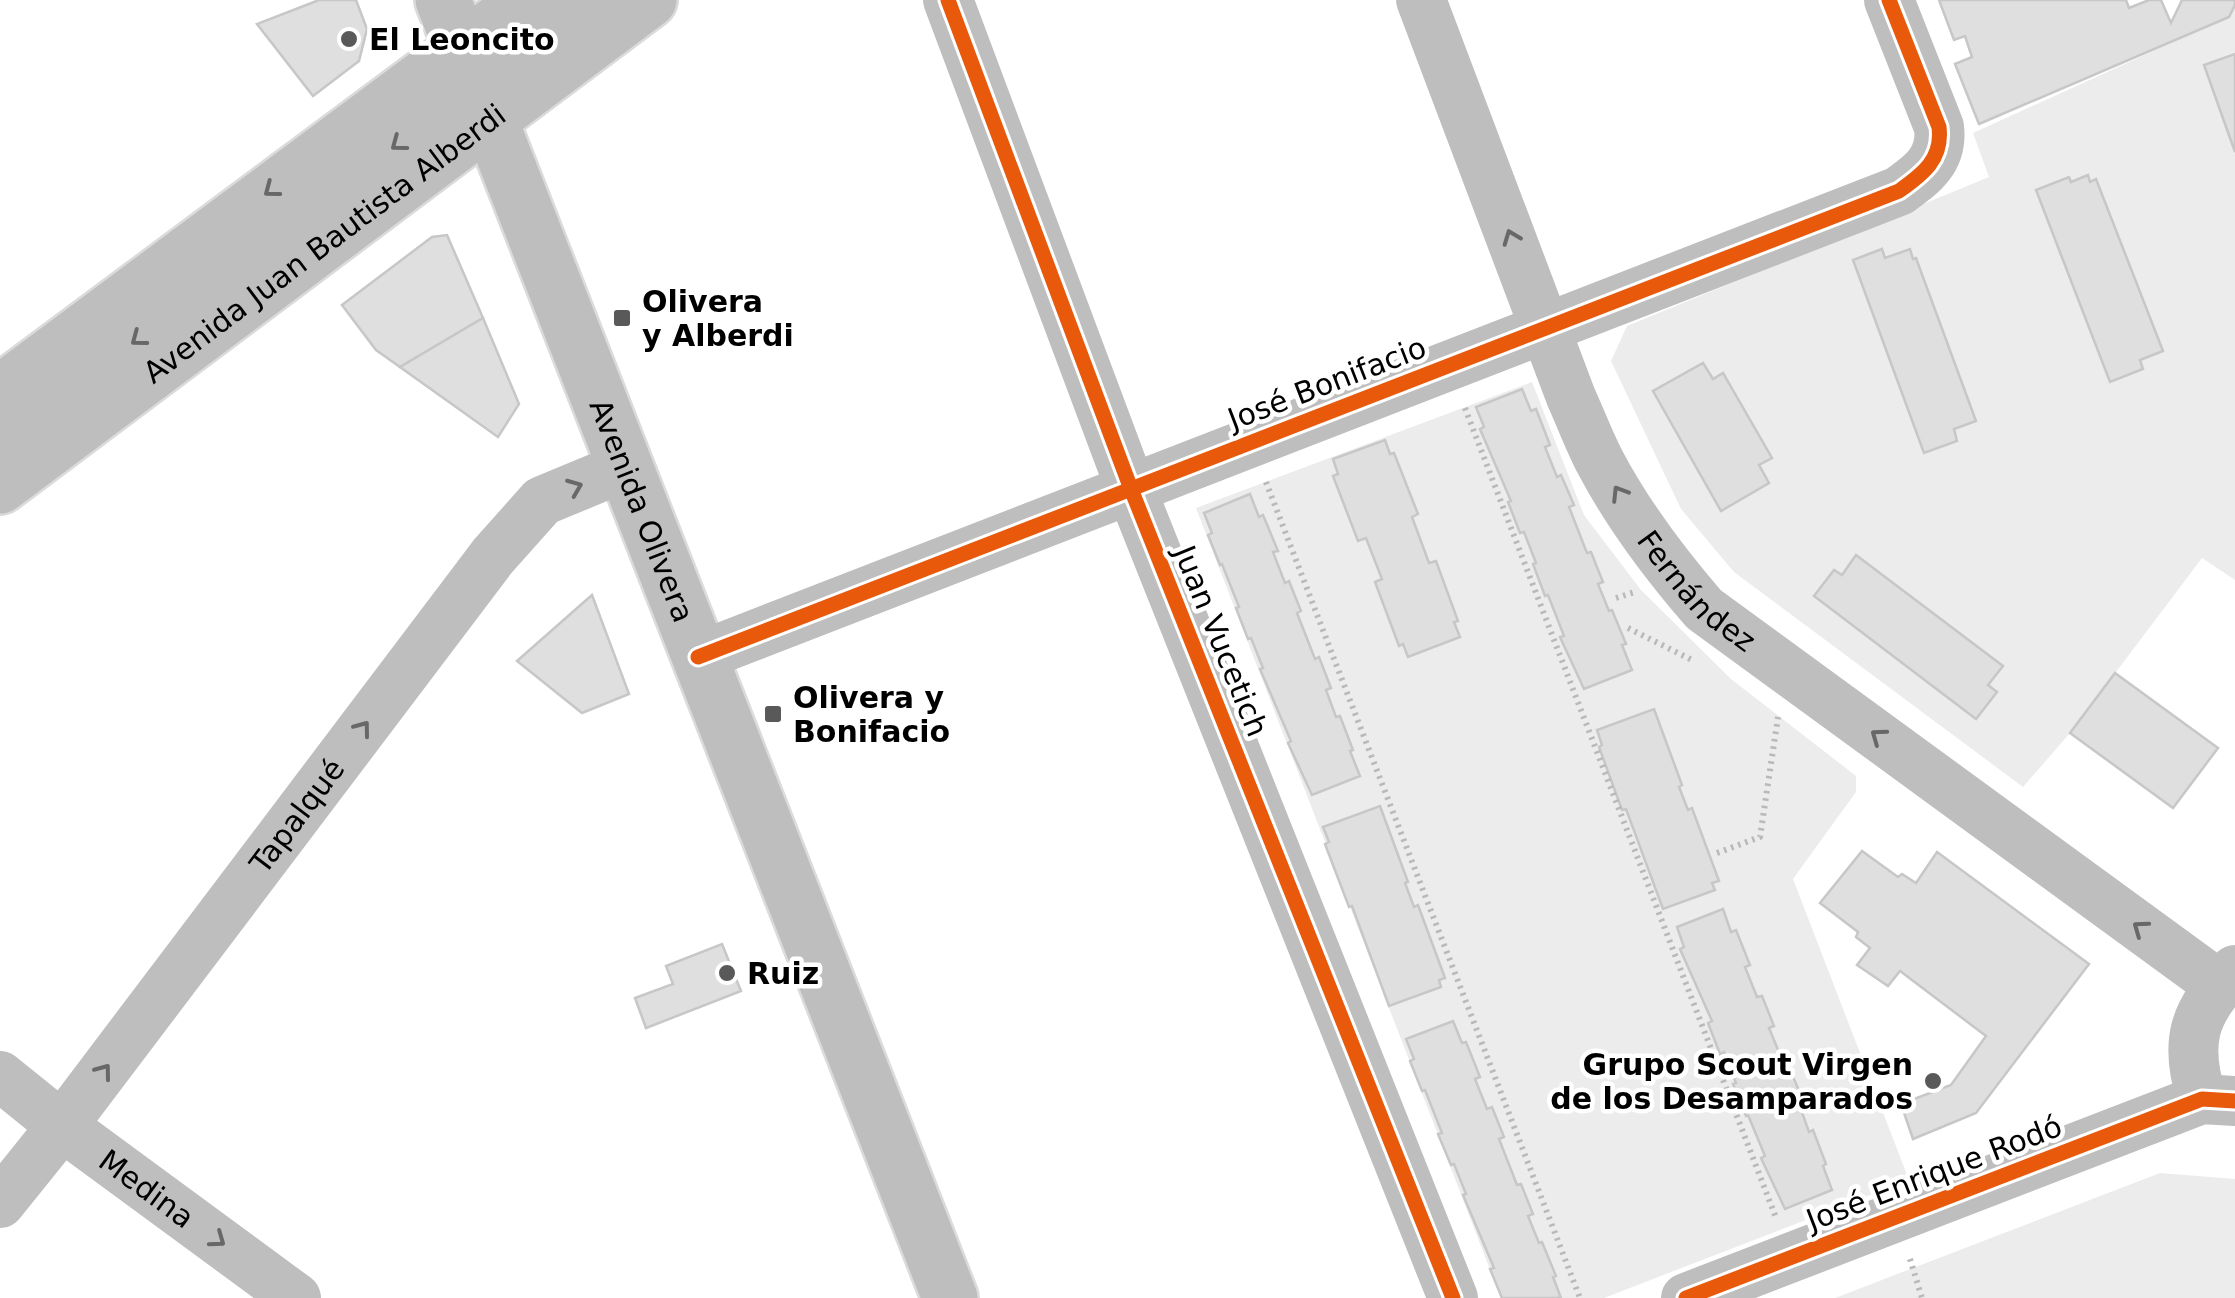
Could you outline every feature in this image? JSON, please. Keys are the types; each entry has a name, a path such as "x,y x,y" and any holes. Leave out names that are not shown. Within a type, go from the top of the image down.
{"main road":[{"name":"Avenida Juan Bautista Alberdi","path":"0,486 467,63 528,0"},
{"name":"Avenida Juan Bautista Alberdi","path":"0,393 467,63 649,0"},
{"name":"Avenida Olivera","path":"467,63 950,1298"}],"street":[{"path":"0,443 467,63 594,0"},
{"name":"Juan Vucetich","path":"948,0 1131,489 1454,1298"},
{"name":"Fernández","path":"1421,0 1571,398 1600,462 1672,572 1704,610 2227,978"},
{"name":"José Bonifacio","path":"698,657 1899,191 1925,173 1937,154 1940,136 1889,0"},
{"name":"Tapalqué","path":"0,1202 62,1126 493,556 542,500 624,467"},
{"path":"2218,1100 2194,1072 2191,1048 2200,1015 2227,978"},
{"name":"Medina","path":"0,1076 296,1298"},
{"name":"José Enrique Rodó","path":"1686,1298 2218,1100"}],"path":[{"path":"1462,402 1781,1231"},
{"path":"1264,476 1580,1298"},
{"path":"1628,628 1698,663"},
{"path":"1716,854 1760,837 1779,716"}],"shaded area":[{"path":"2235,5 2235,54 2204,66 2235,152 2235,580 2202,558 2070,733 2023,787 1734,572 1681,509 1611,361 1627,326 1989,177 1973,133 2228,17","holes":["2087,175 2090,182 2096,180 2162,351 2140,360 2110,381 2036,191 2069,178 2071,182","1881,250 1885,258 1909,250 1916,259 1976,421 1954,429 1957,441 1925,453 1854,260","1703,363 1713,379 1723,374 1772,457 1759,465 1769,483 1721,510 1653,392","1856,556 2002,666 1988,685 1996,693 1977,719 1815,596 1834,570 1842,575"]},
{"path":"1532,382 1584,515 1641,590 1731,679 1856,776 1856,792 1793,879 1909,1180 1604,1298 1501,1298 1196,508"},
{"path":"2160,1173 2235,1179 2235,1298 1835,1298"}],"building":[{"path":"319,0 356,0 367,29 359,61 313,96 257,24"},
{"path":"1939,0 2126,0 2129,8 2161,0 2171,23 2182,0 2235,0 2235,5 2229,17 1979,124 1955,64 1972,57 1965,36 1954,40"},
{"path":"2235,54 2235,152 2204,65"},
{"path":"2088,175 2090,182 2096,179 2163,351 2140,360 2143,369 2110,382 2036,190 2069,177 2071,182"},
{"path":"447,235 483,318 400,367 376,350 342,305 432,237"},
{"path":"1882,249 1885,258 1910,249 1913,259 1916,258 1976,421 1954,429 1957,441 1924,453 1853,260"},
{"path":"483,318 519,404 498,437 400,367"},
{"path":"1703,363 1713,379 1723,373 1772,458 1759,465 1769,483 1721,511 1653,391"},
{"path":"1522,389 1531,411 1536,409 1550,445 1545,447 1574,505 1569,507 1603,582 1598,584 1626,644 1622,645 1632,670 1584,689 1480,429 1484,427 1476,407"},
{"path":"1385,440 1418,514 1412,517 1429,563 1436,561 1460,637 1408,657 1403,644 1399,646 1375,582 1382,579 1366,538 1358,541 1333,476 1338,474 1333,459"},
{"path":"1250,494 1278,551 1273,552 1301,611 1297,613 1315,659 1319,657 1331,688 1326,690 1336,717 1340,716 1360,776 1312,795 1208,535 1212,533 1204,513"},
{"path":"1856,555 2003,666 1988,685 1997,692 1976,719 1814,596 1834,570 1842,575"},
{"path":"592,595 629,694 582,713 517,661"},
{"path":"2115,673 2218,748 2173,808 2070,733"},
{"path":"1654,709 1682,785 1679,787 1688,810 1692,808 1719,881 1712,883 1715,890 1663,909 1626,809 1622,810 1599,747 1602,745 1597,730"},
{"path":"1380,806 1414,907 1418,905 1445,978 1439,980 1441,987 1389,1006 1325,844 1329,842 1323,827"},
{"path":"1862,851 1898,877 1902,874 1916,883 1937,852 2089,964 1976,1113 1913,1139 1901,1104 1951,1085 1986,1036 1900,971 1888,986 1857,965 1870,948 1856,937 1858,932 1820,903"},
{"path":"1723,909 1750,965 1745,967 1757,997 1762,996 1774,1026 1769,1028 1788,1074 1791,1072 1804,1102 1799,1104 1809,1132 1813,1130 1832,1190 1785,1209 1761,1158 1765,1156 1680,949 1684,947 1677,927"},
{"path":"722,944 741,991 646,1028 635,998 673,984 666,966"},
{"path":"1453,1021 1480,1077 1475,1079 1487,1109 1492,1107 1504,1137 1499,1139 1533,1214 1528,1216 1556,1276 1553,1277 1561,1298 1502,1298 1490,1269 1494,1268 1454,1164 1451,1165 1438,1134 1442,1133 1410,1061 1414,1059 1406,1039"}],"cycle path":[{"path":"948,0 1131,489 1453,1298"},
{"path":"698,657 1899,191 1923,172 1934,157 1939,127 1889,0"},
{"path":"1686,1298 2202,1099 2235,1101"}],"place":[{"name":"El Leoncito","path":"349,39"},
{"name":"Olivera y Alberdi","path":"622,318"},
{"name":"Olivera y Bonifacio","path":"773,714"},
{"name":"Ruiz","path":"727,973"},
{"name":"Grupo Scout Virgen de los Desamparados","path":"1933,1081"}]}
